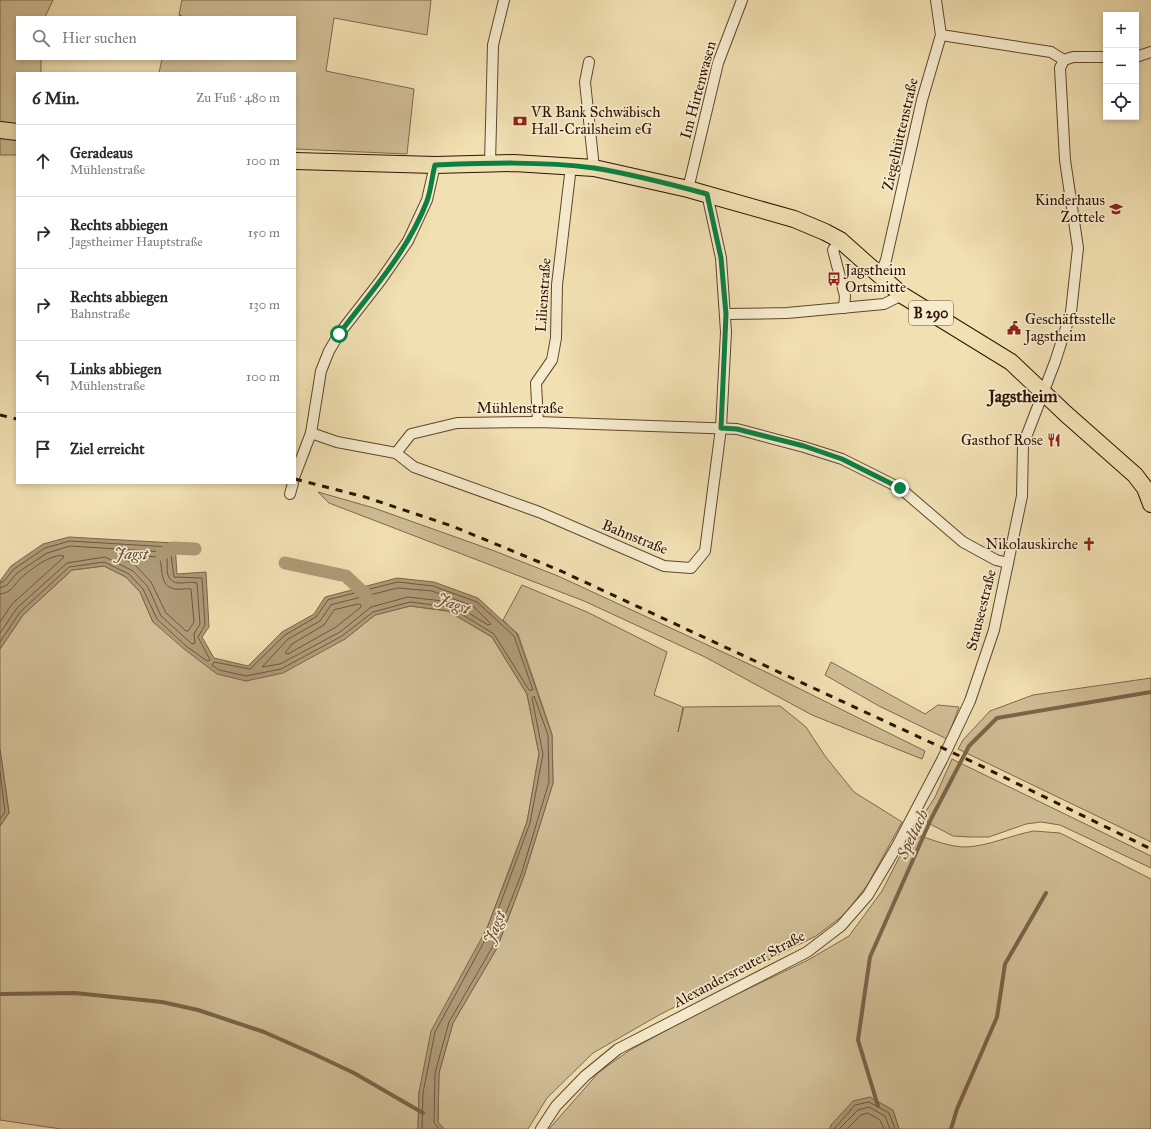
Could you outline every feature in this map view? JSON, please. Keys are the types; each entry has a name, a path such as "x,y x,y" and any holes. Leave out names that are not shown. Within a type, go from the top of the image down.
{"main road":[{"path":"0,130 16,132"},
{"name":"B 290","path":"296,160 435,165 490,163 594,168 688,189 794,219 840,240 902,295 1011,362 1066,414 1148,486 1151,504"}],"street":[{"path":"490,163 493,45 504,0"},
{"name":"Im Hirtenwasen","path":"688,189 718,63 742,0"},
{"name":"Ziegelhüttenstraße","path":"880,275 886,260 922,100 941,35 936,0"},
{"path":"941,35 1051,52 1064,60 1073,57 1103,57"},
{"path":"1139,56 1151,52"},
{"name":"Stauseestraße","path":"942,760 970,701 994,630 1022,496 1023,445 1042,392 1055,362 1071,312 1078,248 1065,160 1060,68 1064,60"},
{"path":"590,62 585,82 594,168"},
{"path":"296,472 310,433 320,371 329,351 339,334 381,280 408,241 427,200 435,165"},
{"name":"Lilienstraße","path":"538,422 536,383 552,360 556,338 557,285 571,166"},
{"name":"Bahnstraße","path":"396,453 414,466 539,512 664,566 691,568 705,551 721,428 726,314 721,258 707,194"},
{"path":"840,240 833,250 845,296 844,308"},
{"path":"726,314 787,313 884,304 902,295"},
{"name":"Mühlenstraße","path":"396,453 411,434 457,424 538,422 737,429 804,446 842,459 900,488 963,542 996,560 1008,563"},
{"path":"310,433 337,442 396,453"},
{"path":"290,494 293,484"},
{"name":"Alexandersreuter Straße","path":"541,1129 556,1106 585,1076 618,1049 807,952 841,926 868,895 942,760"}],"shaded area":[{"path":"0,0 53,0 45,16 16,16 16,60 41,60 41,72 16,72 16,126 0,124"},
{"path":"182,0 431,0 427,35 334,18 326,71 414,89 407,154 296,149 296,72 159,72 162,60 296,60 296,16 179,15"},
{"path":"0,138 16,139 16,155 0,155"},
{"path":"318,492 374,508 492,550 558,576 766,672 925,751 922,759 812,715 705,657 584,601 329,503"},
{"path":"104,566 126,577 140,592 153,622 246,681 345,639 375,615 410,606 448,611 492,637 527,694 539,754 527,822 487,928 419,1092 418,1129 61,1129 0,1120 0,826 9,813 0,749 0,649 23,615 72,570"},
{"path":"522,585 587,612 667,652 654,695 683,707 678,732 684,707 780,706 806,727 825,756 854,792 902,822 868,884 845,914 816,936 659,1015 593,1053 547,1098 528,1129 444,1129 438,1122 439,1073 453,1023 497,948 524,876 553,783 552,734 518,634 503,620"},
{"path":"831,662 925,714 938,705 959,707 947,739 879,706 825,675"},
{"path":"1151,678 1151,842 958,749 963,740 990,711 1033,695"},
{"path":"952,759 1151,856 1151,868 1060,825 1041,822 1026,824 989,837 970,837 953,836 928,823 924,814 935,797"},
{"path":"1034,831 1060,833 1151,879 1151,1129 899,1129 893,1110 831,1125 830,1129 549,1129 599,1072 630,1050 704,1010 808,960 849,936 882,891 905,846 921,836 949,845 966,847 992,843"}],"water":[{"name":"Jagst","path":"69,537 175,543 177,574 206,572 209,627 202,637 214,658 248,666 282,632 314,614 325,597 397,578 434,582 478,598 517,634 552,735 553,783 524,876 497,948 453,1023 439,1073 438,1122 444,1129 418,1129 419,1092 431,1031 487,928 527,822 539,754 527,694 492,637 448,611 410,606 375,615 345,639 283,673 246,681 217,674 184,649 153,622 140,592 126,577 104,566 72,570 23,615 0,649 0,581 11,566 43,544"},
{"path":"0,749 9,813 0,826"},
{"path":"870,1097 893,1110 899,1129 830,1129 831,1125 853,1101"}],"waterway":[{"path":"162,554 172,548 195,549"},
{"path":"285,563 346,576 366,595"},
{"name":"Speltach","path":"878,1106 858,1040 870,957 931,819 969,746 997,718 1151,692"},
{"path":"951,1129 957,1109 997,1017 1005,964 1046,893"},
{"path":"0,994 75,993 162,1002 198,1010 264,1032 316,1055 354,1073 423,1113"}],"railway":[{"path":"0,415 16,419"},
{"path":"296,479 365,497 452,526 561,571 975,763 1151,849"}],"place":[{"name":"VR Bank Schwäbisch Hall-Crailsheim eG","path":"520,121"},
{"name":"Kinderhaus Zottele","path":"1116,209"},
{"name":"Jagstheim Ortsmitte","path":"834,279"},
{"name":"Geschäftsstelle Jagstheim","path":"1014,328"},
{"name":"Gasthof Rose","path":"1054,440"},
{"name":"Nikolauskirche","path":"1089,544"}],"district":[{"name":"Jagstheim","path":"1023,396"}],"route":[{"path":"339,334 381,280 408,241 427,200 435,165 514,163 594,168 635,176 707,194 721,258 726,314 721,428 737,429 804,446 842,459 900,488"}]}
